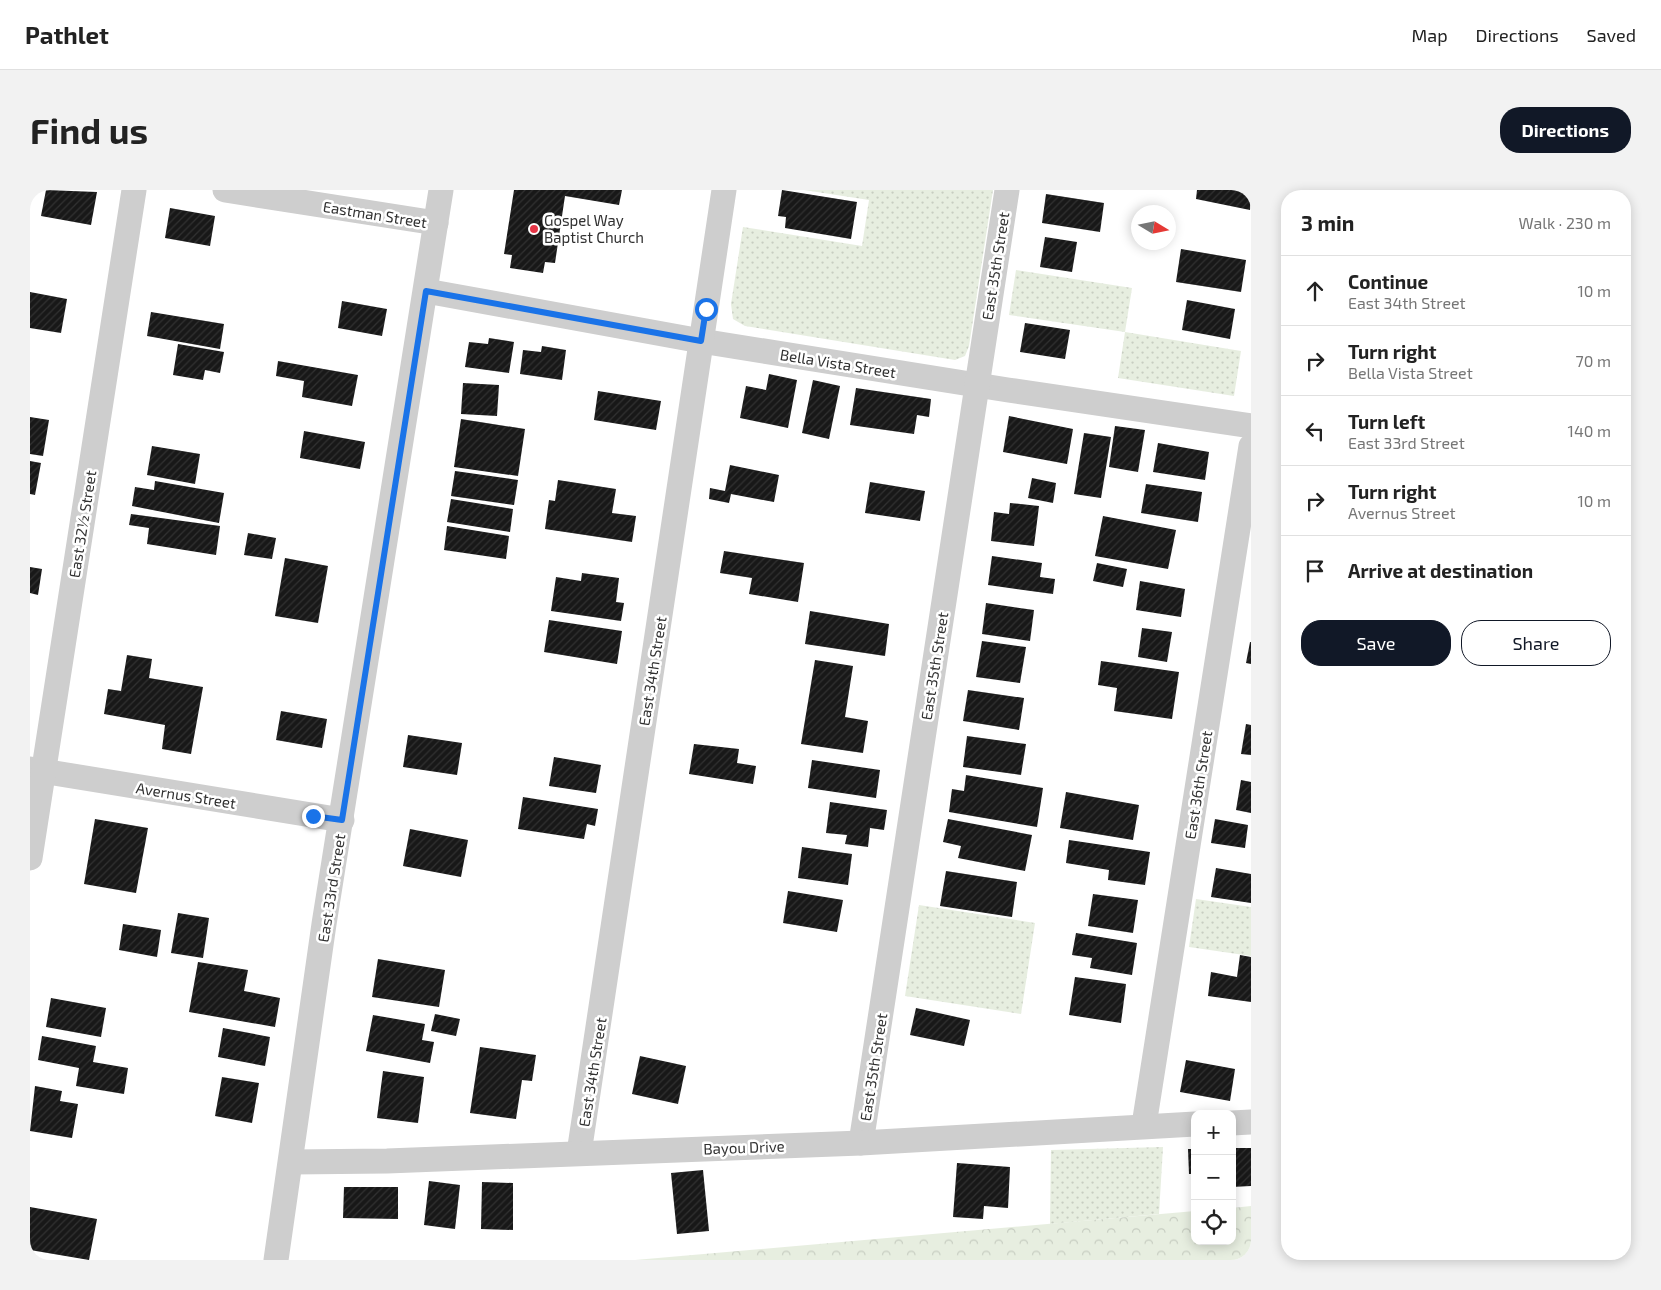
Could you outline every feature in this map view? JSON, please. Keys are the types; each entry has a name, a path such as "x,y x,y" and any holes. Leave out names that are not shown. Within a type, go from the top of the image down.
{"street":[{"name":"East 32½ Street","path":"30,858 37,770 134,190"},
{"name":"Eastman Street","path":"225,190 436,223"},
{"name":"East 33rd Street","path":"276,1260 292,1162 324,924 442,190"},
{"name":"East 34th Street","path":"579,1153 724,190"},
{"name":"East 35th Street","path":"861,1143 1007,190"},
{"name":"Bella Vista Street","path":"426,291 701,341 1251,426"},
{"name":"East 36th Street","path":"1144,1125 1251,446"},
{"name":"Avernus Street","path":"37,770 342,820"},
{"path":"1236,1123 1251,1122"},
{"name":"Bayou Drive","path":"292,1162 387,1161 861,1143 1144,1125 1191,1124"}],"green space":[{"path":"804,190 993,190 969,346 965,356 955,360 745,326 733,319 731,304 743,227 862,246 869,200"},
{"path":"1016,270 1132,288 1125,332 1009,315"},
{"path":"1125,332 1241,351 1234,396 1118,378"},
{"path":"1196,899 1251,907 1251,956 1189,947"},
{"path":"919,905 1035,923 1021,1014 905,996"},
{"path":"1163,1147 1159,1214 1050,1224 1051,1150"},
{"path":"1251,1206 1251,1260 635,1260 1191,1211 1191,1245 1236,1245 1236,1208"}],"building":[{"path":"46,190 97,192 91,225 41,216"},
{"name":"Gospel Way Baptist Church","path":"514,190 622,190 619,205 565,196 555,263 545,262 543,273 510,268 512,255 504,254"},
{"path":"782,190 857,202 851,239 785,228 786,217 778,216"},
{"path":"1197,190 1251,190 1250,210 1196,199"},
{"path":"1046,194 1104,203 1100,232 1042,223"},
{"path":"170,208 215,216 210,246 165,238"},
{"path":"1045,237 1077,242 1072,272 1040,267"},
{"path":"1181,249 1246,260 1241,292 1176,282"},
{"path":"30,292 67,299 61,333 30,328"},
{"path":"1187,300 1235,309 1230,339 1182,330"},
{"path":"342,301 387,309 382,336 338,328"},
{"path":"151,312 224,324 220,349 147,336"},
{"path":"1025,323 1070,330 1065,359 1020,352"},
{"path":"489,338 514,342 509,373 465,367 469,342 488,344"},
{"path":"178,344 224,352 220,373 205,370 203,380 173,375"},
{"path":"542,346 566,350 562,380 520,374 523,350 541,352"},
{"path":"278,361 358,375 352,406 302,397 304,381 276,376"},
{"path":"769,374 797,380 788,428 740,418 746,386 766,390"},
{"path":"813,380 840,386 829,439 802,433"},
{"path":"463,383 499,385 497,416 461,414"},
{"path":"856,388 931,399 929,417 917,415 914,434 850,425"},
{"path":"598,391 661,401 656,430 594,420"},
{"path":"1009,416 1073,429 1067,464 1003,452"},
{"path":"30,417 49,420 43,456 30,454"},
{"path":"461,419 525,429 518,476 454,467"},
{"path":"1115,426 1145,430 1138,472 1109,467"},
{"path":"304,431 365,442 360,469 300,458"},
{"path":"1084,433 1111,437 1101,498 1074,494"},
{"path":"1158,443 1209,452 1205,480 1153,472"},
{"path":"152,446 200,454 195,484 147,475"},
{"path":"30,461 41,463 35,495 30,494"},
{"path":"730,465 779,475 774,502 731,494 729,503 709,499 710,488 725,491"},
{"path":"455,471 518,480 514,505 451,496"},
{"path":"1032,478 1056,483 1053,503 1028,498"},
{"path":"558,480 616,489 612,513 636,516 632,542 545,529 549,500 555,501"},
{"path":"155,481 224,493 219,523 132,506 135,487 154,490"},
{"path":"870,482 925,491 920,521 865,513"},
{"path":"1146,484 1202,492 1198,522 1141,513"},
{"path":"451,499 513,509 510,532 447,522"},
{"path":"1010,503 1039,506 1034,546 991,541 994,512 1009,514"},
{"path":"131,514 220,526 216,555 147,544 149,528 129,525"},
{"path":"1103,516 1176,530 1168,569 1095,556"},
{"path":"447,526 509,536 506,559 444,550"},
{"path":"248,533 276,538 272,559 244,555"},
{"path":"724,551 804,563 798,602 749,594 752,578 720,573"},
{"path":"992,556 1042,563 1040,577 1055,579 1053,594 988,585"},
{"path":"285,558 328,566 318,623 275,616"},
{"path":"1097,563 1127,569 1123,587 1093,581"},
{"path":"30,567 42,569 38,595 30,593"},
{"path":"582,573 619,578 616,602 624,603 621,621 551,611 556,577 581,581"},
{"path":"1140,581 1185,589 1181,617 1136,610"},
{"path":"986,603 1034,610 1030,641 982,634"},
{"path":"810,611 889,624 885,656 805,644"},
{"path":"549,620 622,631 617,664 544,652"},
{"path":"1142,628 1172,632 1167,662 1138,657"},
{"path":"982,641 1026,647 1020,683 976,677"},
{"path":"1251,642 1251,664 1246,663"},
{"path":"127,655 152,659 149,678 203,687 191,754 162,749 165,725 104,714 108,689 121,691"},
{"path":"815,660 853,666 845,717 868,721 863,753 801,744"},
{"path":"1101,661 1179,672 1172,719 1114,711 1117,688 1098,685"},
{"path":"968,690 1024,698 1019,730 963,721"},
{"path":"281,711 327,719 322,748 276,740"},
{"path":"1246,724 1251,725 1251,755 1241,754"},
{"path":"408,735 462,743 457,775 403,767"},
{"path":"967,736 1026,744 1021,775 963,767"},
{"path":"694,744 739,749 737,763 756,766 753,784 689,774"},
{"path":"554,757 601,765 596,793 549,786"},
{"path":"812,760 880,770 876,798 808,788"},
{"path":"966,775 1043,788 1037,827 949,812 952,789 964,791"},
{"path":"1241,780 1251,782 1251,813 1236,810"},
{"path":"1066,792 1139,805 1133,840 1060,828"},
{"path":"523,797 598,809 595,826 587,824 584,839 518,829"},
{"path":"830,802 887,810 884,830 870,828 868,847 845,844 847,835 826,833"},
{"path":"95,819 148,828 136,893 84,884"},
{"path":"948,819 1032,835 1025,871 958,858 961,846 943,842"},
{"path":"1215,819 1248,825 1245,848 1211,843"},
{"path":"410,829 468,840 461,877 403,866"},
{"path":"1069,840 1150,852 1145,885 1108,880 1109,870 1066,863"},
{"path":"802,847 852,854 848,885 798,878"},
{"path":"1216,868 1251,874 1251,903 1211,897"},
{"path":"946,871 1017,882 1012,917 940,906"},
{"path":"788,891 843,900 837,932 783,923"},
{"path":"1093,894 1138,900 1133,933 1088,926"},
{"path":"178,913 209,918 203,958 171,953"},
{"path":"123,924 161,930 157,957 119,950"},
{"path":"1076,933 1137,943 1132,975 1090,968 1092,958 1072,955"},
{"path":"1240,955 1251,957 1251,1002 1208,996 1211,972 1237,977"},
{"path":"378,959 445,970 439,1007 372,997"},
{"path":"198,962 248,970 244,991 280,998 275,1027 189,1012"},
{"path":"1075,977 1126,984 1121,1023 1069,1015"},
{"path":"51,998 106,1008 101,1037 46,1027"},
{"path":"916,1008 970,1020 964,1046 910,1035"},
{"path":"435,1014 460,1019 456,1036 431,1031"},
{"path":"373,1015 425,1024 422,1040 434,1042 430,1063 366,1051"},
{"path":"223,1028 270,1037 265,1066 218,1057"},
{"path":"42,1036 96,1046 93,1062 128,1068 124,1094 76,1086 79,1068 38,1060"},
{"path":"480,1047 536,1055 532,1081 522,1080 516,1119 470,1113"},
{"path":"640,1056 686,1066 678,1104 632,1094"},
{"path":"1186,1060 1235,1069 1230,1101 1180,1092"},
{"path":"383,1071 424,1077 418,1123 377,1118"},
{"path":"222,1077 259,1083 252,1123 215,1116"},
{"path":"35,1086 62,1091 60,1101 78,1104 72,1138 30,1131"},
{"path":"1236,1148 1251,1148 1251,1186 1236,1187"},
{"path":"1188,1149 1191,1149 1191,1174 1189,1174"},
{"path":"957,1163 1010,1167 1008,1208 984,1206 983,1219 953,1217"},
{"path":"703,1170 709,1231 677,1234 671,1173"},
{"path":"429,1181 460,1185 455,1229 424,1225"},
{"path":"482,1182 513,1183 513,1230 481,1229"},
{"path":"344,1187 398,1187 398,1219 343,1218"},
{"path":"30,1207 97,1219 89,1260 30,1250"}],"place":[{"name":"Gospel Way Baptist Church","path":"534,229"}],"route":[{"path":"313,816 342,820 426,291 701,341 706,309"}]}
